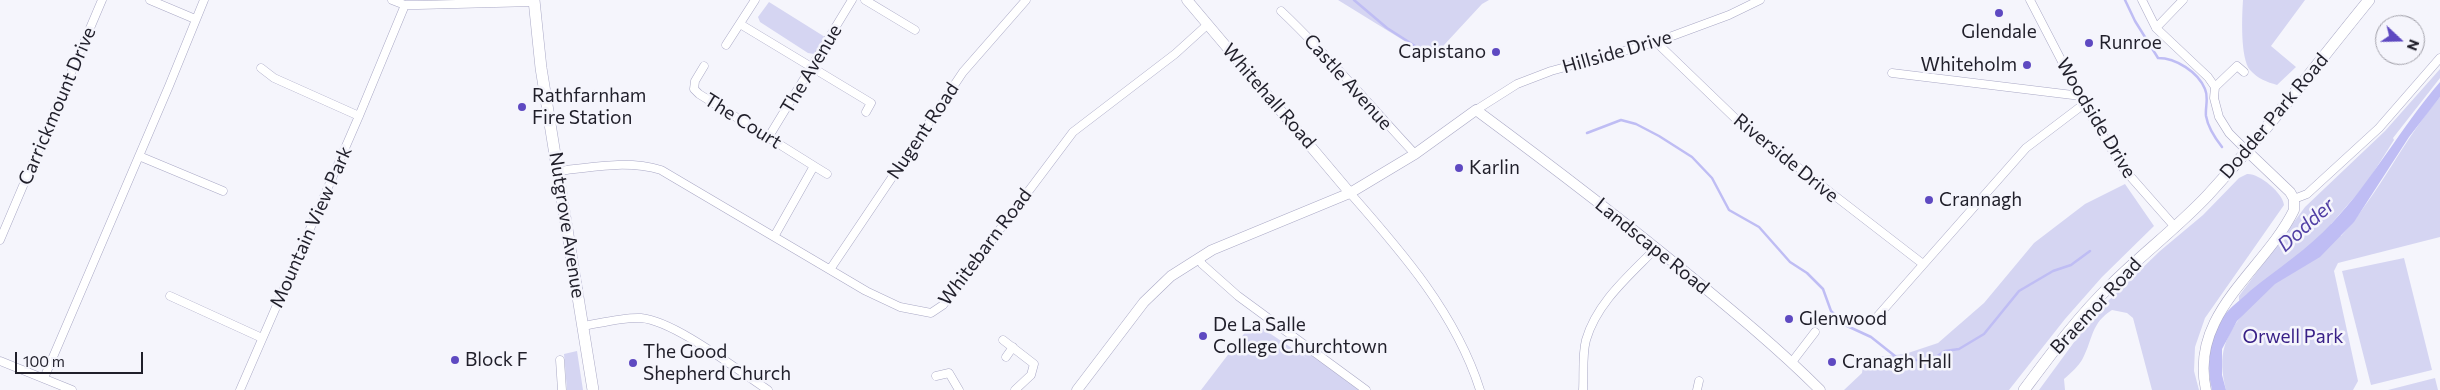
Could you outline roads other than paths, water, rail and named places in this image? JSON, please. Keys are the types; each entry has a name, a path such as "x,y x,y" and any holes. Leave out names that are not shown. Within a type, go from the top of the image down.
{"main road":[{"name":"Dodder Park Road","path":"2175,228 2208,195 2369,0"},
{"name":"Nutgrove Avenue","path":"534,1 541,68 593,390"},
{"name":"Braemor Road","path":"2024,390 2057,346 2091,306 2130,266 2175,228"}],"street":[{"name":"Carrickmount Drive","path":"0,240 102,0"},
{"path":"150,0 195,19"},
{"path":"44,378 204,0"},
{"path":"392,0 404,5 534,1"},
{"path":"726,46 754,0"},
{"name":"The Avenue","path":"768,138 852,0"},
{"path":"865,0 915,30"},
{"name":"Nugent Road","path":"830,268 963,72 1026,0"},
{"name":"Whitehall Road","path":"1186,0 1350,193"},
{"name":"Hillside Drive","path":"1476,110 1517,84 1551,71 1656,42 1729,15 1760,0"},
{"name":"Woodside Drive","path":"2030,0 2082,100 2122,168 2175,228"},
{"path":"2142,0 2156,28 2208,77 2214,87 2214,98 2219,117 2229,133 2290,192 2294,199 2294,210 2291,216 2229,300 2211,328 2202,363 2206,390"},
{"path":"2156,28 2183,0"},
{"name":"Mountain View Park","path":"240,390 359,116 404,5"},
{"name":"Castle Avenue","path":"1280,10 1328,57 1345,79 1415,154"},
{"path":"740,24 813,66 871,103 866,112"},
{"name":"Whitebarn Road","path":"559,171 618,164 645,165 661,170 866,290 900,307 931,313 944,305 1036,178 1073,132 1176,54 1208,25"},
{"name":"Riverside Drive","path":"1656,42 1738,121 1923,264"},
{"path":"2294,199 2306,194 2379,128 2440,58"},
{"name":"The Court","path":"704,66 695,80 694,89 827,174"},
{"path":"2214,87 2238,66 2244,72"},
{"path":"261,68 274,78 359,116"},
{"path":"1892,73 2082,100"},
{"path":"1876,318 2026,148 2082,100"},
{"path":"1077,390 1144,302 1171,276 1212,250 1350,193 1415,154 1476,110"},
{"name":"Landscape Road","path":"1476,110 1553,167 1656,248 1792,362 1820,390"},
{"path":"139,156 223,191"},
{"path":"774,235 814,166"},
{"path":"1350,193 1428,286 1455,331 1480,390"},
{"path":"1583,390 1586,339 1597,316 1609,297 1656,248"},
{"path":"1199,258 1202,264 1238,296 1366,390"},
{"path":"170,296 262,338"},
{"path":"584,326 639,318 655,320 675,329 768,390"},
{"path":"1792,362 1816,332"},
{"path":"1003,340 1031,361 1034,369 1015,390"},
{"path":"1006,357 1013,347"},
{"path":"560,360 562,390"},
{"path":"0,362 72,390"},
{"path":"936,376 948,372 959,390"},
{"path":"1697,390 1699,381"}],"water":[{"path":"2440,82 2440,97 2409,137 2354,222 2320,257 2275,284 2237,321 2222,349 2222,375 2226,390 2212,390 2209,371 2210,353 2218,326 2223,317 2250,291 2303,250 2332,223 2361,189 2412,117"}],"waterway":[{"path":"1354,0 1387,28 1426,53"},
{"path":"2125,0 2135,21 2158,58 2179,63 2192,72 2202,83 2207,96 2207,120 2212,133 2222,147"},
{"path":"1587,133 1621,120 1636,124 1692,157 1712,178 1729,210 1759,227 1790,262 1807,273 1823,289 1831,311 1845,325 1871,337 1900,360 1931,360 1945,351 1959,349 1984,334 2019,291 2053,271 2071,265 2090,251"}],"place":[{"name":"Glendale","path":"1999,13"},
{"name":"Runroe","path":"2089,43"},
{"name":"Capistano","path":"1496,52"},
{"name":"Whiteholm","path":"2027,65"},
{"name":"Rathfarnham Fire Station","path":"522,107"},
{"name":"Karlin","path":"1459,168"},
{"name":"Crannagh","path":"1929,200"},
{"name":"Glenwood","path":"1789,319"},
{"name":"De La Salle College Churchtown","path":"1203,336"},
{"name":"Block F","path":"455,360"},
{"name":"Cranagh Hall","path":"1832,362"},
{"name":"The Good Shepherd Church","path":"633,363"}],"water label":[{"name":"Dodder","path":"2306,225"}],"park label":[{"name":"Orwell Park","path":"2293,337"}]}
